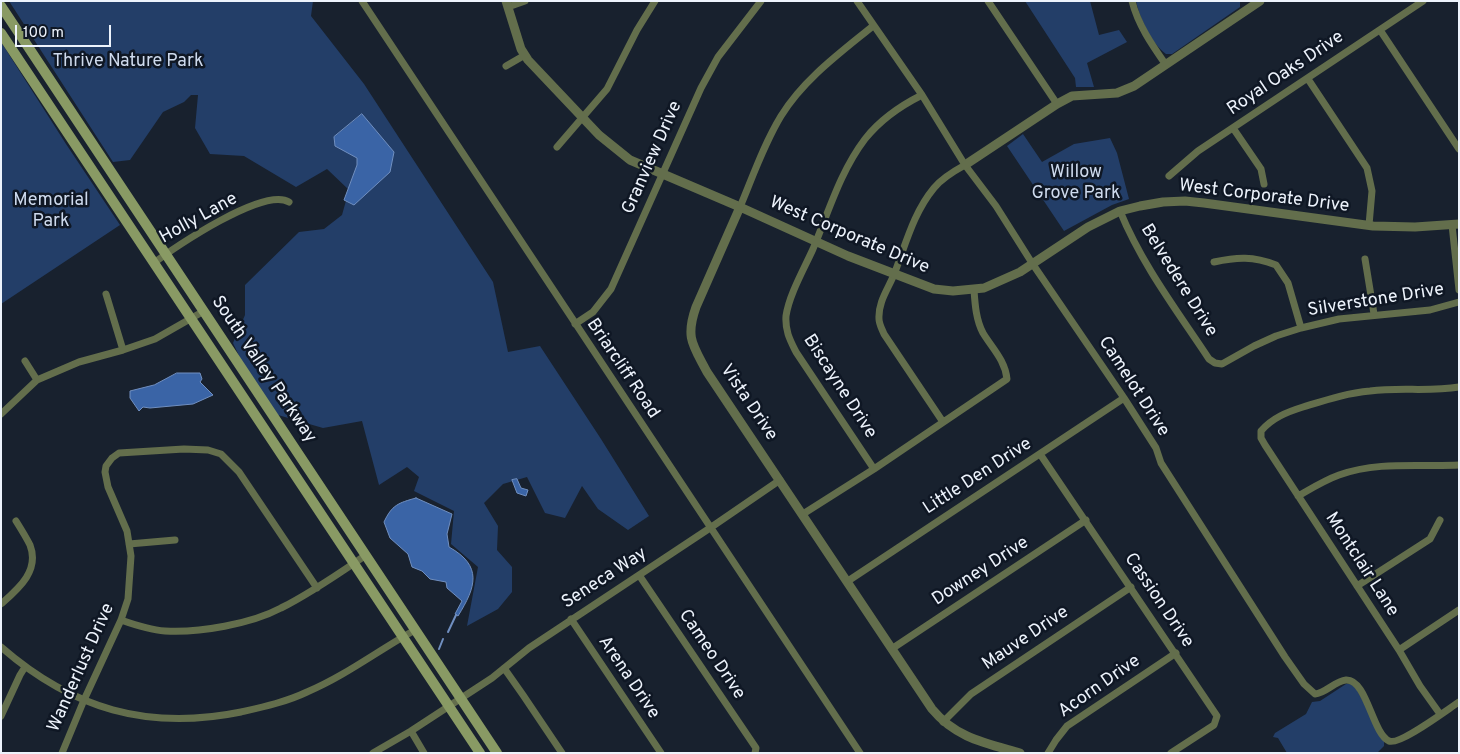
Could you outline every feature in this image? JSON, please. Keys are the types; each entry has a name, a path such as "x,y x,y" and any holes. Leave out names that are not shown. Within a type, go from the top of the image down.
{"main road":[{"name":"South Valley Parkway","path":"1,6 497,753"},
{"name":"South Valley Parkway","path":"1,33 480,753"},
{"path":"73,141 85,132"}],"street":[{"name":"Briarcliff Road","path":"362,1 363,6 860,753"},
{"path":"507,4 525,1"},
{"path":"557,147 565,135 607,89 637,30 655,1"},
{"name":"Granview Drive","path":"575,324 593,312 611,288 686,117 718,57 761,1"},
{"name":"Camelot Drive","path":"857,1 922,95 965,165 996,206 1032,263 1124,398 1156,448 1161,463 1304,684 1315,694 1319,694 1341,682 1347,680 1353,682 1362,693 1381,734 1388,741 1394,742 1440,714"},
{"path":"988,1 1057,104"},
{"path":"1132,1 1135,14 1146,35 1166,65"},
{"path":"943,422 884,334 879,321 882,301 926,198 941,180 1057,104 1072,96 1117,93 1134,86 1260,1"},
{"name":"Royal Oaks Drive","path":"1169,176 1198,151 1423,1"},
{"name":"West Corporate Drive","path":"507,4 517,39 525,55 582,118 604,140 630,160 934,290 953,291 984,288 1020,272 1088,227 1120,212 1148,204 1186,201 1340,222 1392,227 1455,225"},
{"name":"Vista Drive","path":"873,26 826,64 786,108 758,161 696,307 691,322 691,341 708,372 932,709 943,722 967,736 1020,753"},
{"path":"1380,30 1459,149"},
{"path":"506,66 525,55"},
{"path":"1308,79 1367,168 1372,191 1369,224"},
{"name":"Biscayne Drive","path":"874,469 796,352 787,335 786,315 844,173 858,150 890,114 907,102 922,95"},
{"path":"1233,128 1261,169 1264,184"},
{"name":"Holly Lane","path":"154,262 226,216 272,201 285,199 289,202"},
{"name":"Belvedere Drive","path":"1120,212 1134,243 1159,283 1209,359 1215,363"},
{"path":"1455,225 1459,290"},
{"path":"1214,262 1237,257 1276,265 1288,283 1301,328"},
{"path":"1365,259 1374,314"},
{"path":"803,514 874,469 1007,379 1006,368 979,324 974,290"},
{"path":"106,294 123,350"},
{"name":"Silverstone Drive","path":"1215,363 1222,364 1254,346 1301,328 1339,319 1374,314 1430,310 1459,302"},
{"path":"1,414 36,380 79,362 155,339 204,311"},
{"path":"25,361 36,380"},
{"name":"Montclair Lane","path":"1440,714 1265,445 1261,438 1261,431 1268,422 1292,411 1334,397 1372,390 1427,390 1459,387"},
{"name":"Little Den Drive","path":"848,581 1124,398"},
{"name":"Wanderlust Drive","path":"62,753 121,620 128,599 131,568 127,531 106,479 106,466 119,453 184,449 221,454 239,472 317,588"},
{"name":"Cassion Drive","path":"1040,454 1217,716 1214,725 1171,753"},
{"path":"1298,496 1341,474 1370,467 1418,464 1459,465"},
{"name":"Seneca Way","path":"374,753 411,731 504,668 571,619 780,480"},
{"name":"Downey Drive","path":"892,648 1086,520"},
{"path":"1357,586 1430,539 1440,520"},
{"path":"1,604 19,588 27,578 31,567 30,546 16,521"},
{"path":"129,544 175,540"},
{"path":"121,620 149,629 181,631 230,625 264,616 317,588 366,555"},
{"name":"Cameo Drive","path":"639,575 756,748 755,753"},
{"name":"Mauve Drive","path":"943,722 971,694 1131,587"},
{"path":"1399,650 1459,610"},
{"name":"Arena Drive","path":"571,619 661,753"},
{"path":"1,647 25,667 84,700 132,715 168,719 223,715 264,707 306,693 342,675 415,630"},
{"name":"Acorn Drive","path":"1048,753 1067,726 1176,653"},
{"path":"1,716 25,667"},
{"path":"504,668 562,753"},
{"path":"1440,714 1459,702"},
{"path":"411,731 424,753"}],"green space":[{"name":"Thrive Nature Park","path":"9,1 313,1 311,16 364,84 493,282 508,352 540,346 649,516 628,530 598,509 582,486 565,518 545,513 527,477 503,484 484,503 498,526 497,550 512,567 512,592 498,609 467,626 478,567 451,544 454,511 414,491 419,477 407,467 379,485 362,421 323,428 278,415 243,364 233,343 245,315 245,285 299,232 324,229 342,215 349,190 327,169 296,187 244,156 210,154 195,128 198,95 191,95 184,102 163,112 130,160 113,162"},
{"path":"1025,1 1090,1 1099,35 1119,30 1127,42 1087,63 1094,87 1076,87 1075,78"},
{"path":"1136,1 1240,1 1240,7 1172,54 1166,54 1156,44 1147,30"},
{"name":"Memorial Park","path":"1,42 120,225 1,304"},
{"name":"Willow Grove Park","path":"1023,134 1042,162 1074,144 1110,138 1117,153 1129,199 1112,205 1064,231 1007,146"},
{"path":"1346,684 1352,685 1357,690 1384,739 1384,746 1377,753 1287,753 1278,738 1273,737 1275,733 1306,714 1312,702 1320,701"}],"shaded area":[{"path":"362,114 394,152 390,172 354,205 344,200 357,165 357,158 335,146 334,137"},
{"path":"177,373 200,373 202,379 200,382 213,395 193,404 143,407 139,411 130,398 130,391 154,385"},
{"path":"517,479 521,488 528,490 526,496 517,493 512,480"},
{"path":"416,498 452,514 447,534 449,547 460,554 472,570 473,578 469,596 458,616 455,614 462,601 447,588 446,582 430,579 422,571 412,567 408,554 390,538 384,522 393,508 405,501"}],"waterway":[{"path":"448,632 456,615"},
{"path":"439,649 443,639"}]}
